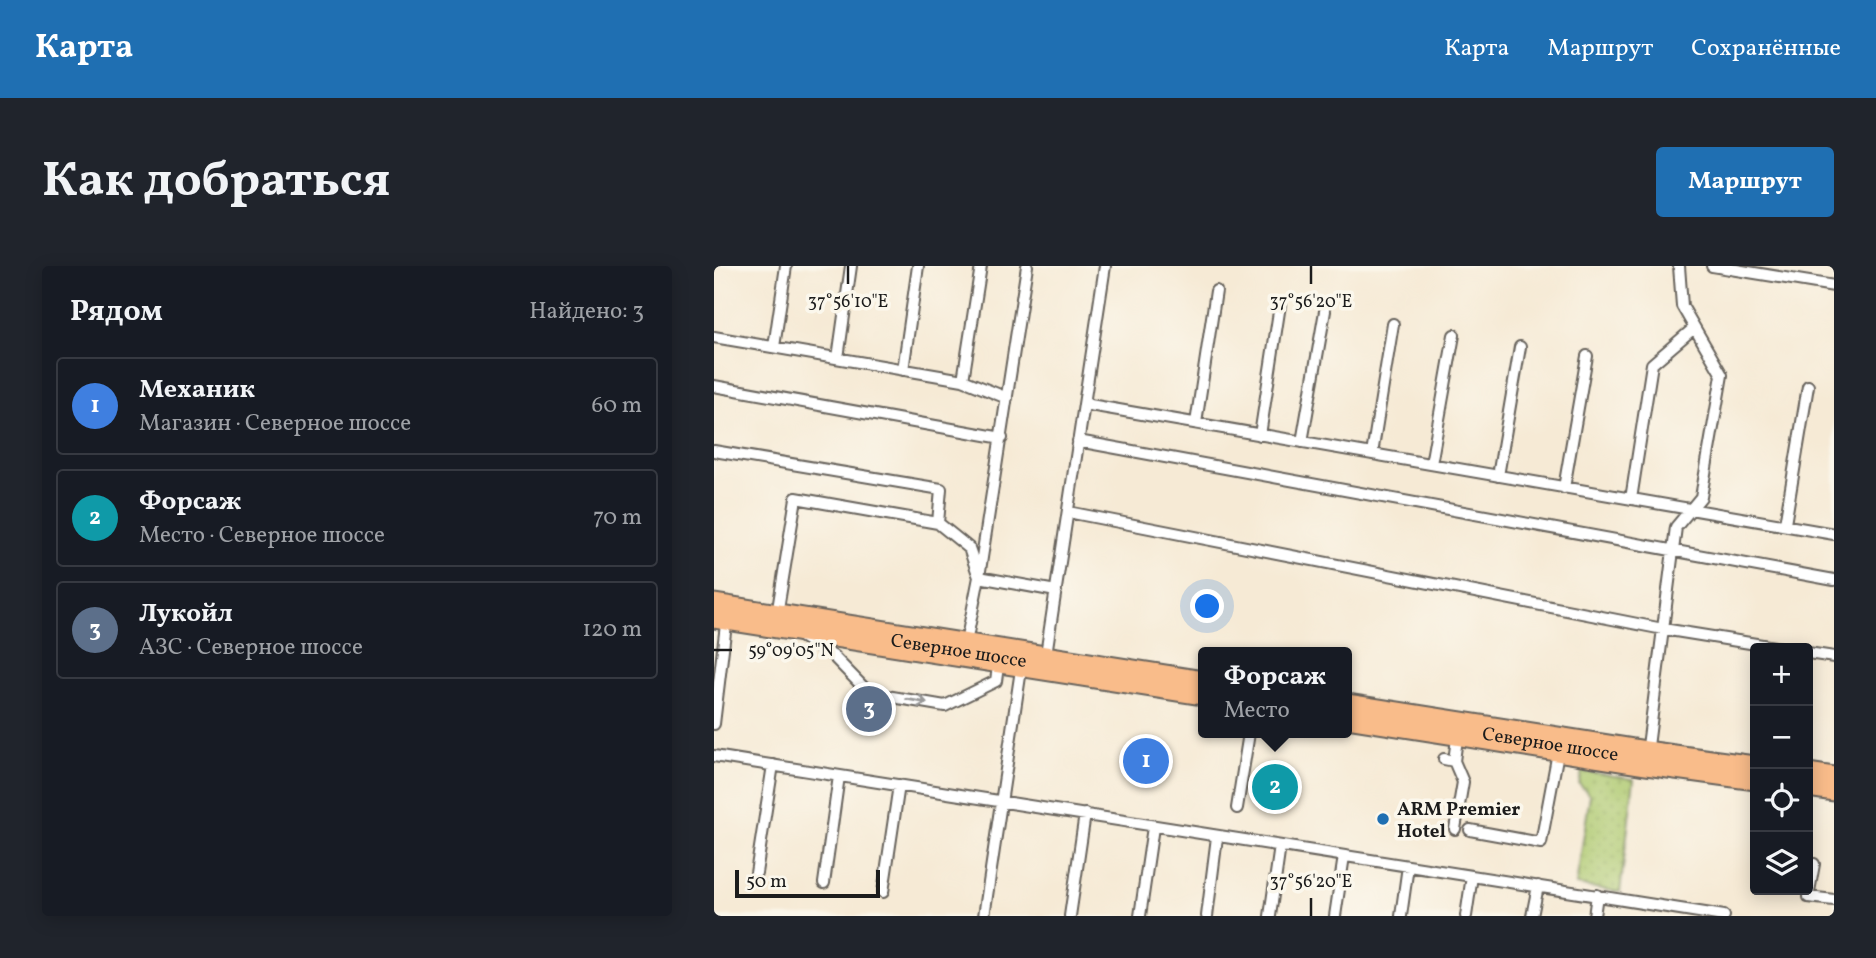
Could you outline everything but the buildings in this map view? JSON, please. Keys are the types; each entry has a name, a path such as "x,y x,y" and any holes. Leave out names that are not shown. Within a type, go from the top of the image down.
{"main road":[{"name":"Северное шоссе","path":"720,612 1198,687"},
{"name":"Северное шоссе","path":"1352,712 1750,772"},
{"path":"1813,781 1834,784"}],"lane":[{"path":"774,347 786,266"},
{"path":"838,358 852,266"},
{"path":"903,370 918,266"},
{"path":"963,380 981,266"},
{"path":"965,651 1002,438 1027,266"},
{"path":"984,916 1022,660 1056,591 1105,266"},
{"path":"1646,758 1676,527 1701,497 1722,375 1682,306 1679,266"},
{"path":"1717,266 1787,272 1834,286"},
{"path":"1196,423 1216,291"},
{"path":"1260,435 1280,305"},
{"path":"1302,442 1325,311"},
{"path":"1372,454 1393,324"},
{"path":"1631,499 1652,364 1695,328"},
{"path":"1432,464 1454,335"},
{"path":"714,337 963,380 1007,398"},
{"path":"1498,476 1520,347"},
{"path":"1564,488 1587,356"},
{"path":"714,386 1002,438"},
{"path":"1785,524 1808,386"},
{"path":"1084,404 1834,534"},
{"path":"1078,441 1834,580"},
{"path":"714,451 941,489 938,523"},
{"path":"979,578 969,548 938,523 796,498 776,621 833,656 869,693 945,706 996,681 1022,660"},
{"path":"1068,512 1663,629 1750,643"},
{"path":"979,578 1056,591"},
{"path":"714,724 720,612"},
{"path":"1813,654 1834,657"},
{"path":"1455,829 1463,782 1449,760 1458,728"},
{"path":"1237,808 1248,738"},
{"path":"1470,830 1541,843 1560,744"},
{"path":"714,756 1597,895 1661,911 1724,916"},
{"path":"756,873 773,765"},
{"path":"824,883 839,776"},
{"path":"883,892 899,785"},
{"path":"1070,916 1085,814"},
{"path":"1140,916 1153,827"},
{"path":"1207,916 1217,837"},
{"path":"1270,916 1280,846"},
{"path":"1335,916 1343,856"},
{"path":"1814,864 1808,897 1834,900"},
{"path":"1401,916 1409,866"},
{"path":"1466,916 1472,876"},
{"path":"1532,916 1538,886"},
{"path":"1594,916 1597,895"}],"green space":[{"path":"1582,771 1634,779 1620,892 1576,885 1590,795 1579,784"}],"place":[{"name":"Лукойл","path":"869,709"},
{"name":"Механик","path":"1146,761"},
{"name":"Форсаж","path":"1275,787"},
{"name":"ARM Premier Hotel","path":"1383,819"}]}
